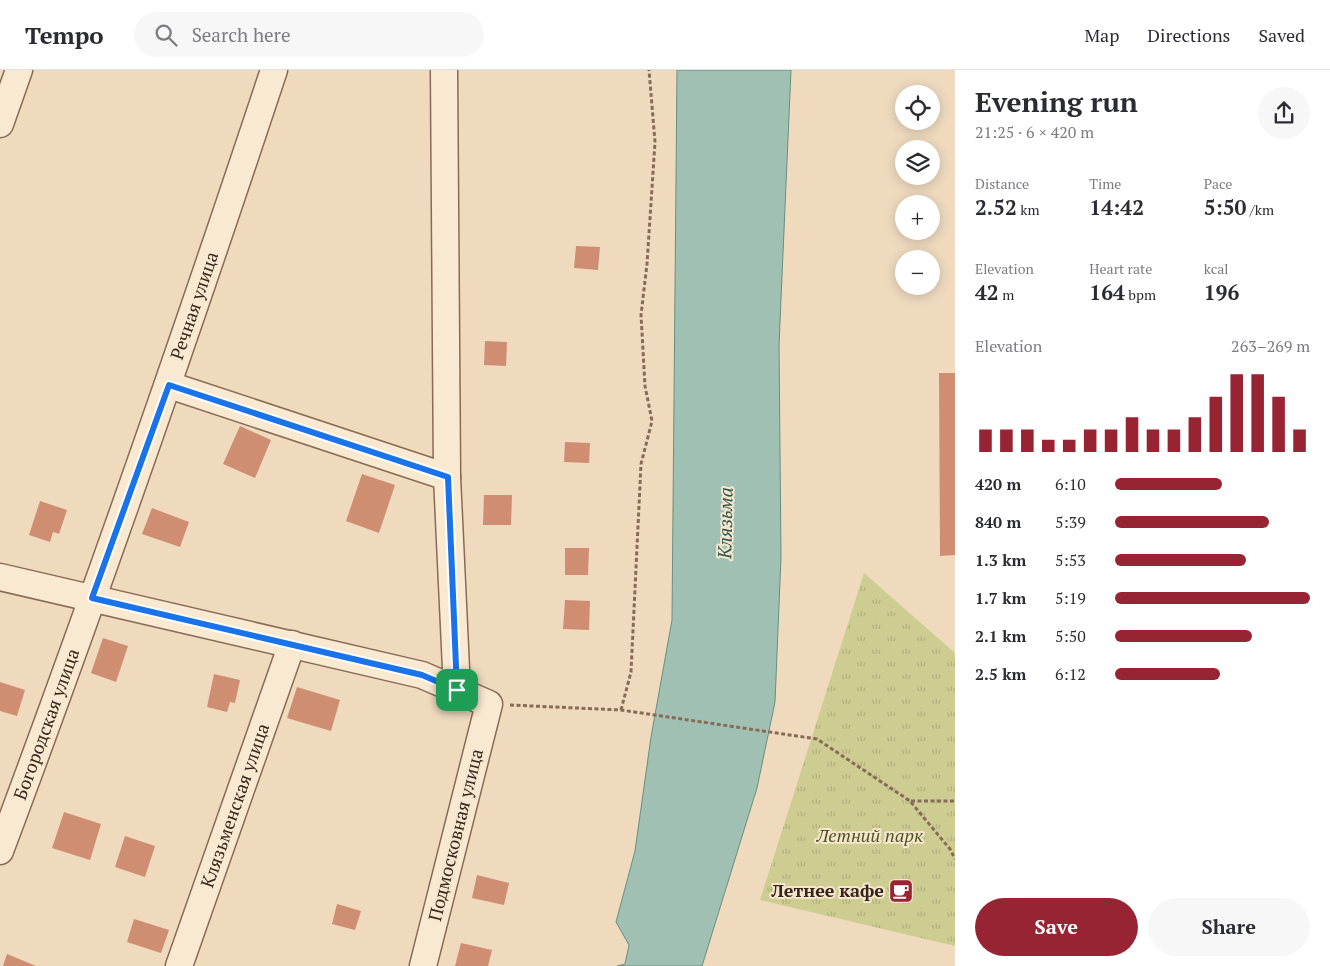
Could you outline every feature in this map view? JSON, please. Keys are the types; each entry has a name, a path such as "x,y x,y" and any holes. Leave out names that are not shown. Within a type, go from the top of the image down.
{"street":[{"path":"0,124 19,70"},
{"name":"Речная улица","path":"92,598 169,385 274,70"},
{"path":"444,70 448,477 457,690"},
{"path":"169,385 448,477"},
{"path":"0,577 422,675 489,704"},
{"name":"Богородская улица","path":"0,850 68,669 92,598"},
{"name":"Клязьменская улица","path":"179,966 292,644"},
{"name":"Подмосковная улица","path":"423,966 489,704"}],"path":[{"path":"621,710 631,672 640,464 652,421 645,386 641,315 647,264 655,142 649,70"},
{"path":"489,704 621,710 816,739 910,801 950,849 955,859"},
{"path":"910,801 955,800"}],"green space":[{"name":"Летний парк","path":"864,573 955,653 955,946 760,900"}],"water":[{"name":"Клязьма","path":"677,70 791,70 779,345 781,557 775,702 757,788 702,966 617,966 625,964 629,945 616,922 635,851 651,737 672,620"}],"building":[{"path":"576,246 600,247 598,270 574,268"},
{"path":"485,341 507,342 506,366 484,365"},
{"path":"939,373 955,373 955,555 940,556"},
{"path":"240,426 271,440 255,478 223,464"},
{"path":"565,442 590,443 589,463 564,462"},
{"path":"362,474 395,485 379,533 346,521"},
{"path":"484,495 512,495 511,525 483,525"},
{"path":"40,501 67,510 59,534 53,532 50,542 29,535"},
{"path":"152,508 189,522 180,547 142,534"},
{"path":"565,548 589,548 588,575 565,575"},
{"path":"565,600 590,601 589,630 563,629"},
{"path":"103,638 128,646 116,682 91,673"},
{"path":"214,674 240,680 235,703 230,702 227,712 207,707"},
{"path":"0,682 25,690 17,716 0,711"},
{"path":"297,687 340,700 331,731 287,718"},
{"path":"64,812 101,824 90,860 52,848"},
{"path":"125,836 155,846 145,877 115,867"},
{"path":"477,875 509,883 504,905 472,898"},
{"path":"337,904 361,911 355,930 332,924"},
{"path":"134,919 169,930 161,953 127,942"},
{"path":"461,943 492,950 488,966 455,966"},
{"path":"7,954 36,966 3,966"}],"place":[{"name":"Летнее кафе","path":"901,891"}],"route":[{"path":"169,385 448,477 457,690 422,675 92,598 169,385"}]}
